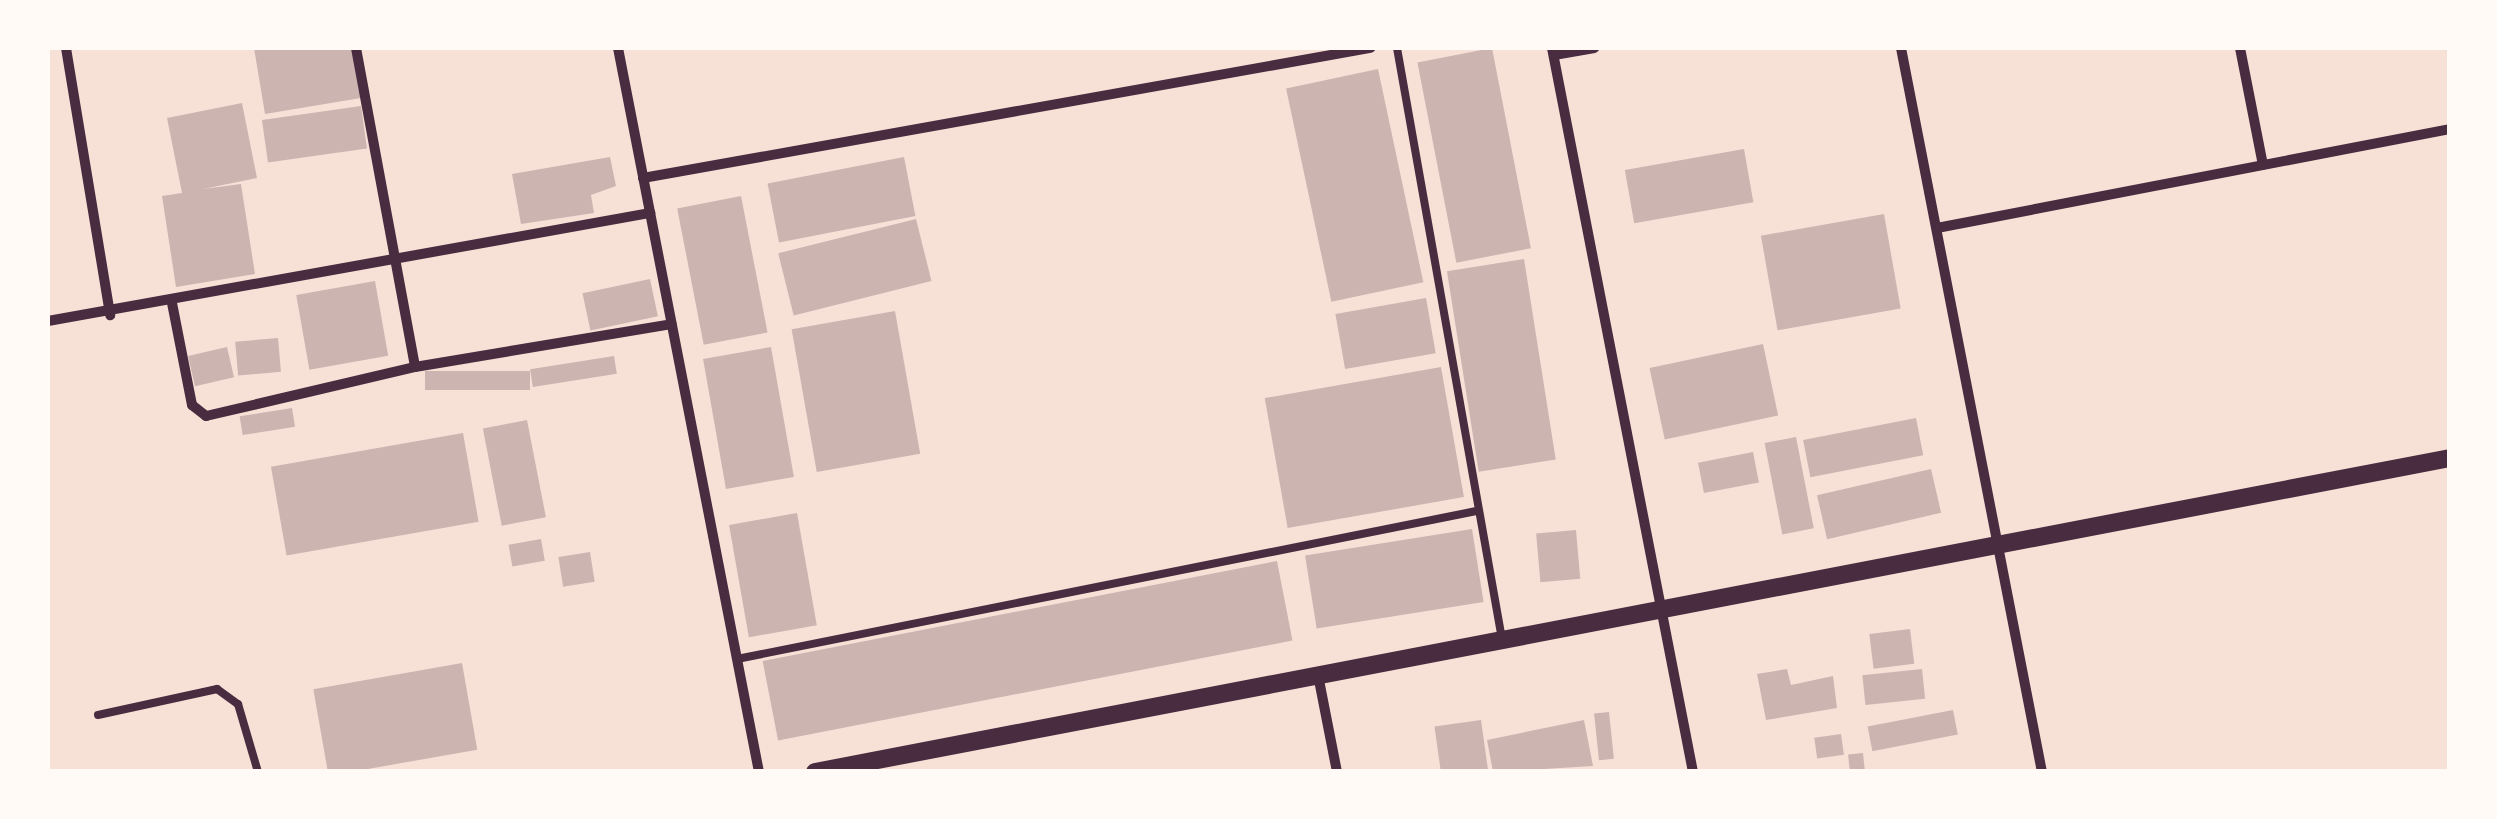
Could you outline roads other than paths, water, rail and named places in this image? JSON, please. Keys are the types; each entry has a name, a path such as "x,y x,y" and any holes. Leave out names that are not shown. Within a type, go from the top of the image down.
{"street":[{"path":"66,48 110,315"},
{"path":"356,48 414,367"},
{"path":"618,48 758,772"},
{"path":"643,178 1370,48"},
{"path":"1594,48 1553,52 1693,772"},
{"path":"1902,48 2042,772"},
{"path":"2240,48 2263,165"},
{"path":"1937,228 2450,129"},
{"path":"48,320 110,315 650,213"},
{"path":"172,303 192,404 206,416 414,367 671,324"},
{"path":"816,772 2450,458"},
{"path":"1318,675 1336,772"}],"lane":[{"path":"1397,48 1476,511 1502,639"},
{"path":"736,659 1476,511"},
{"path":"98,715 217,689 238,704 258,772"}]}
